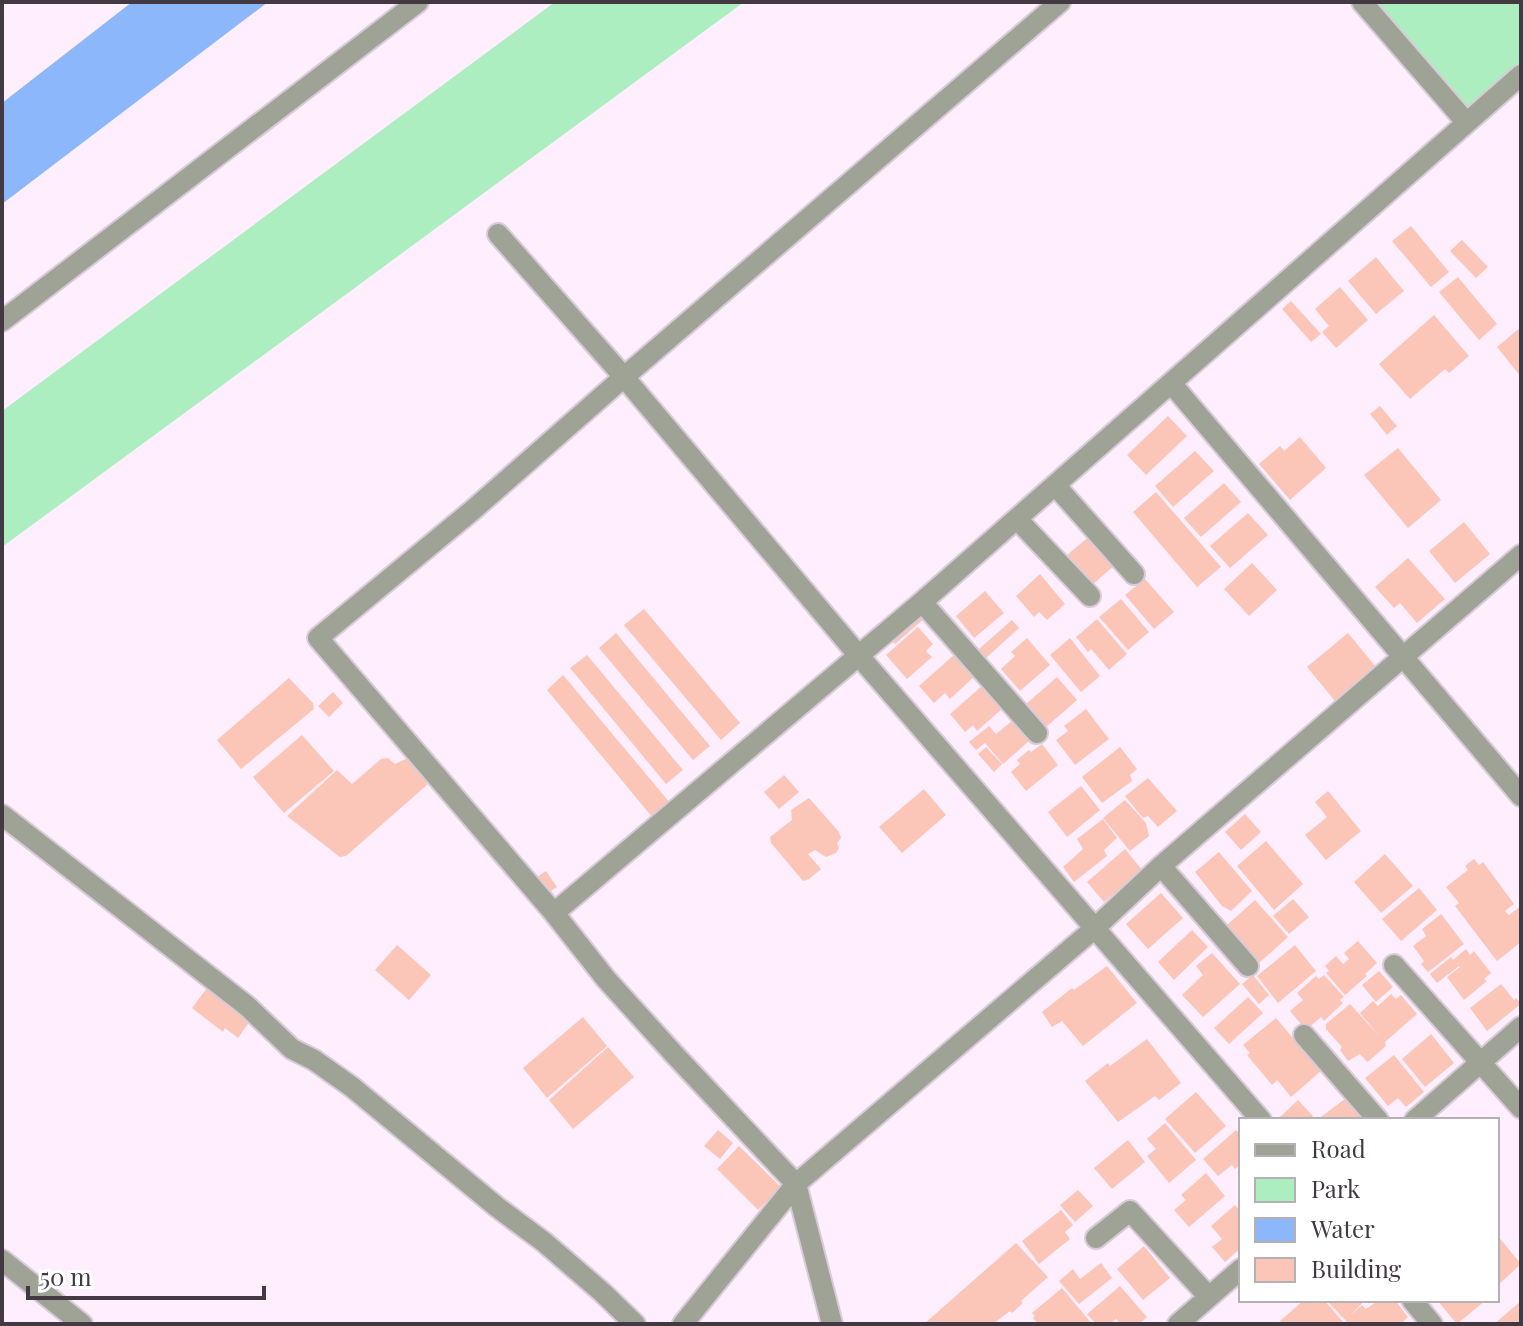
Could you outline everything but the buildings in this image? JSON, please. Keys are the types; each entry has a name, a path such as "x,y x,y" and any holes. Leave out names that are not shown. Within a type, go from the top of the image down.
{"street":[{"path":"2,321 418,2"},
{"path":"832,1324 796,1184 606,979 554,913 318,638 474,509 1060,2"},
{"path":"1362,2 1466,122"},
{"path":"554,913 922,602 1521,75"},
{"path":"498,234 1259,1118"},
{"path":"1171,383 1521,796"},
{"path":"1055,485 1134,574"},
{"path":"1017,519 1090,596"},
{"path":"683,1324 796,1184 1095,928 1161,866 1521,555"},
{"path":"922,602 1037,733"},
{"path":"2,815 247,1006 292,1049 314,1060 352,1087 544,1242 635,1324"},
{"path":"1161,866 1248,966"},
{"path":"1394,965 1521,1108"},
{"path":"1417,1118 1521,1027"},
{"path":"1304,1035 1376,1118"},
{"path":"1096,1238 1130,1211 1209,1297"},
{"path":"2,1260 82,1324"},
{"path":"1178,1324 1239,1271"},
{"path":"1414,1302 1432,1324"}],"green space":[{"path":"555,2 744,2 2,547 2,411"},
{"path":"1376,2 1521,2 1521,64 1469,110"}],"water":[{"path":"132,2 268,2 2,204 2,103"}]}
